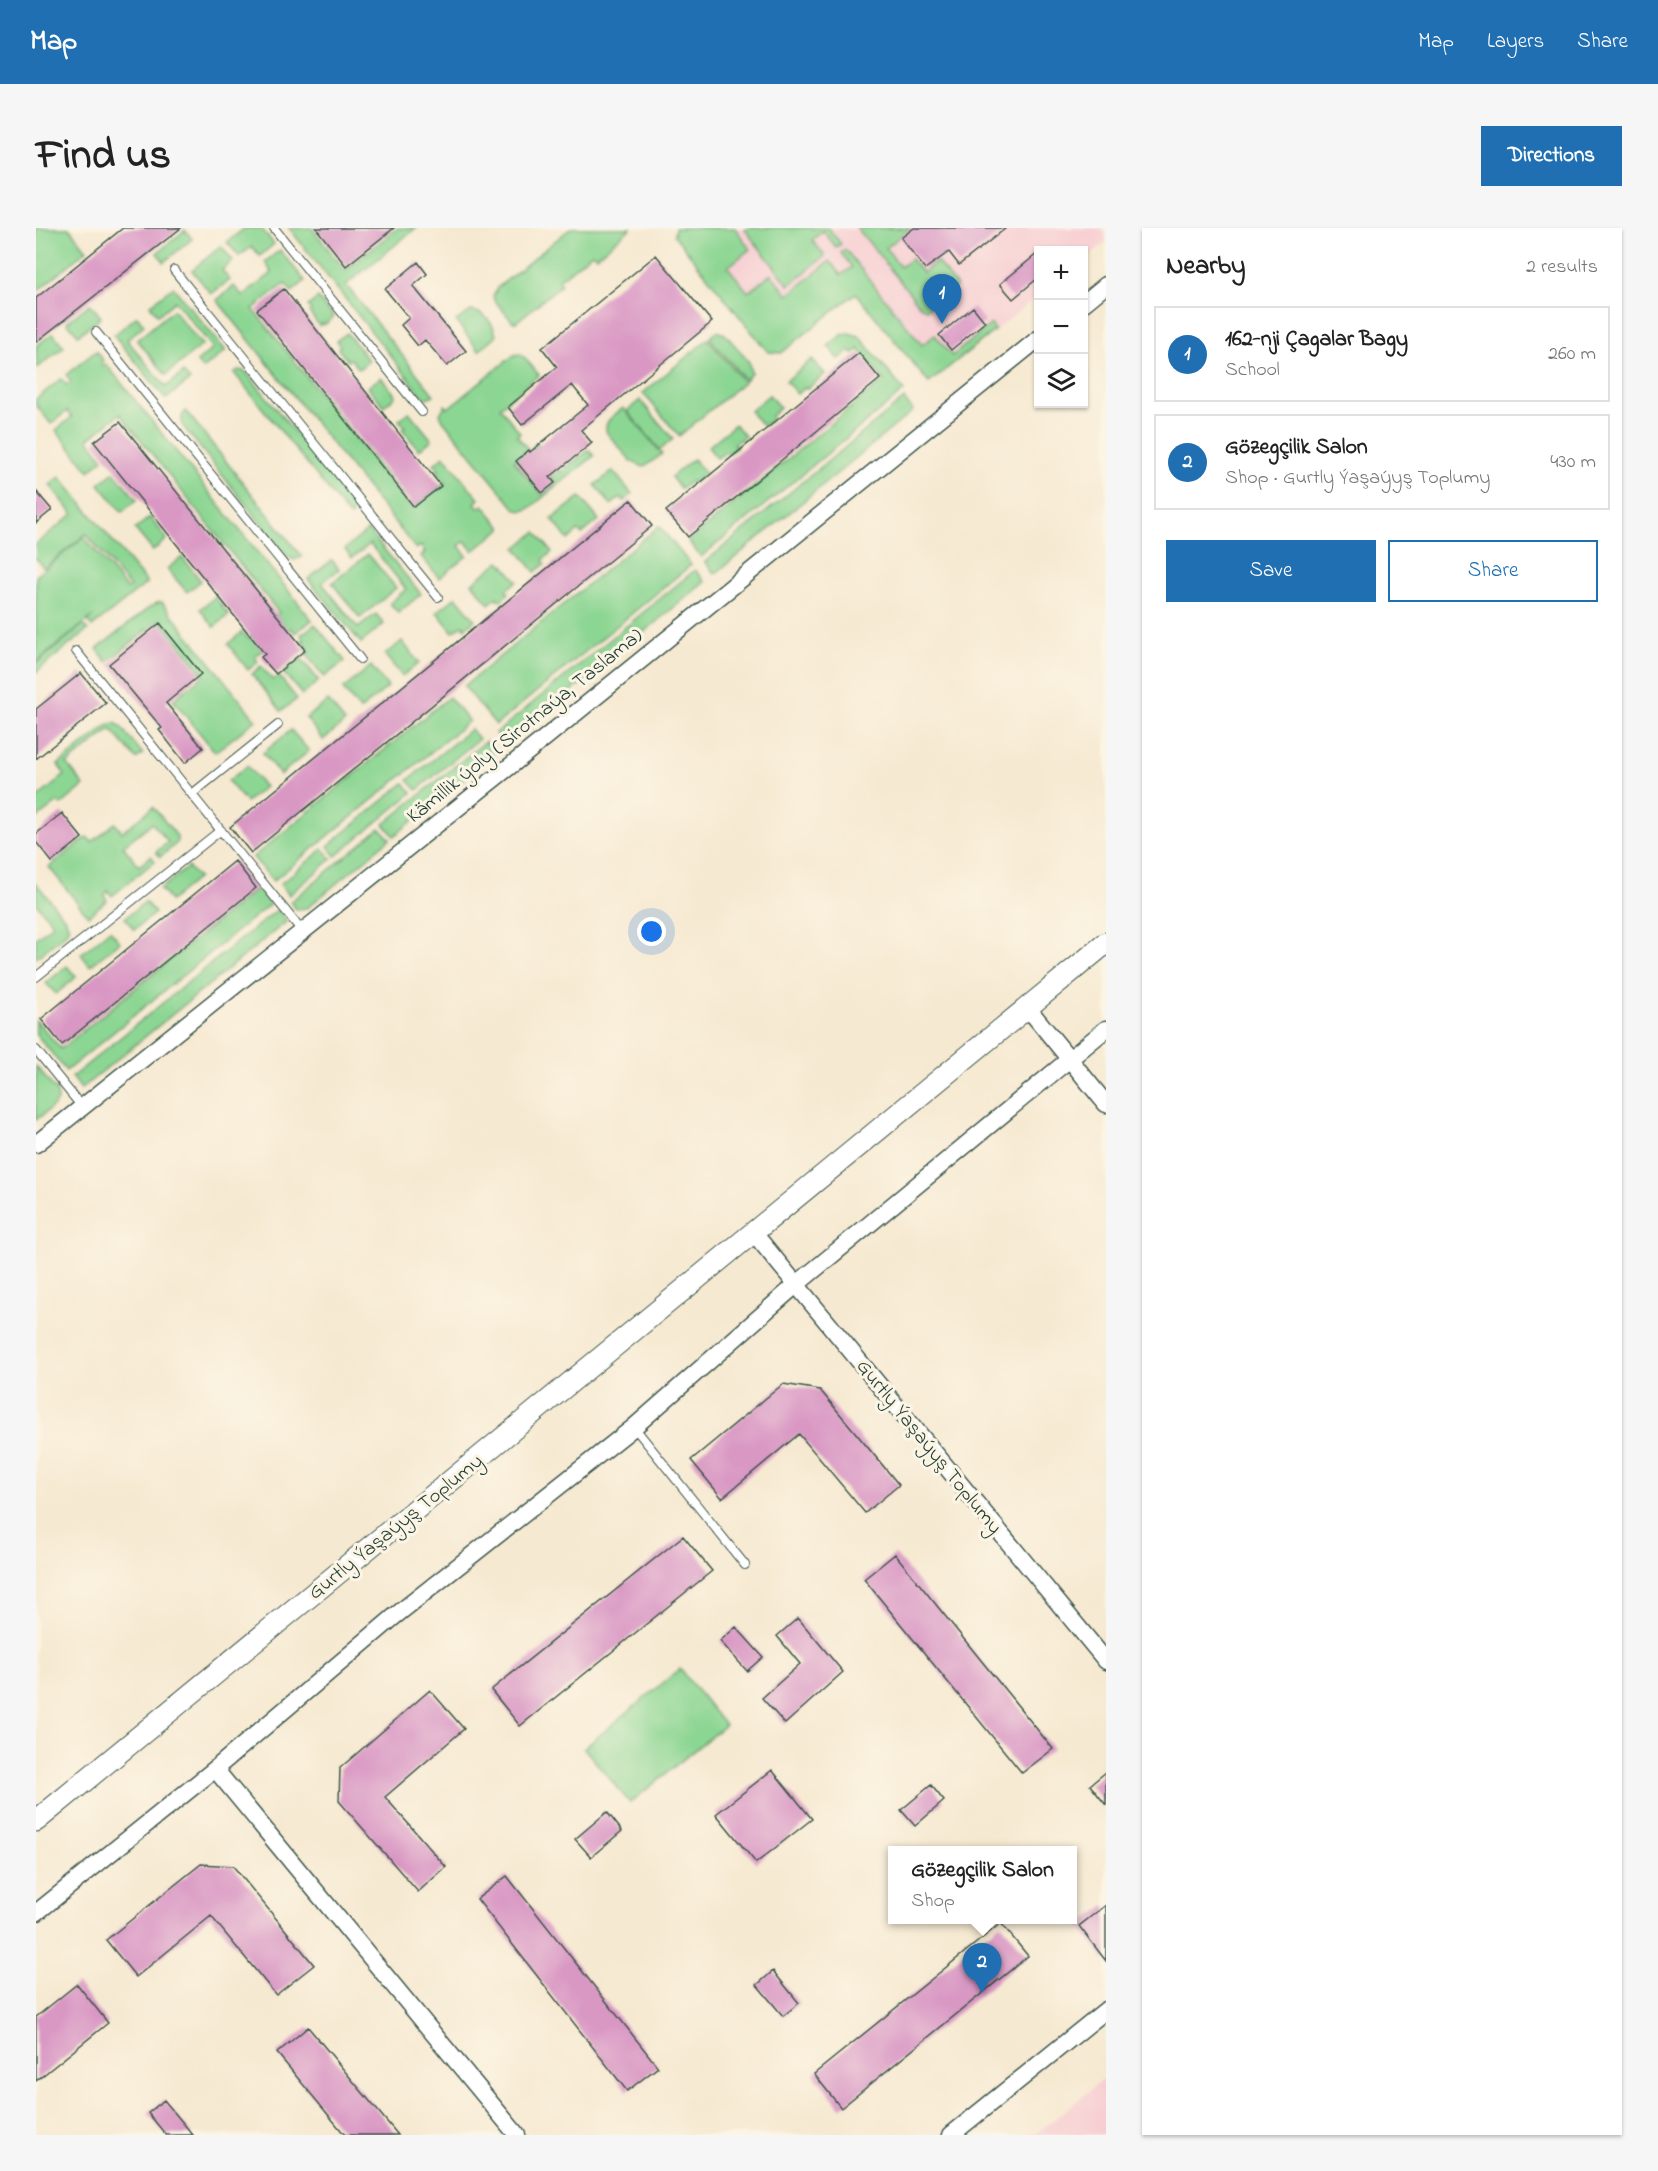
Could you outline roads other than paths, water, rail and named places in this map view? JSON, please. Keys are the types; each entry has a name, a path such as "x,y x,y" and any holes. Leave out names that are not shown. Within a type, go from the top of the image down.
{"street":[{"path":"1087,300 1106,285"},
{"name":"Kämillik ýoly (Sirotnaýa, Taslama)","path":"36,1144 1034,342"},
{"name":"Gurtly Ýaşaýyş Toplumy","path":"36,1821 1106,943"},
{"path":"1027,1007 1106,1104"},
{"path":"36,1913 215,1769 395,1616 634,1427 796,1284 1106,1029"},
{"name":"Gurtly Ýaşaýyş Toplumy","path":"753,1232 1106,1660"},
{"path":"215,1769 517,2135"},
{"path":"951,2135 1106,2010"}],"lane":[{"path":"274,228 422,412"},
{"path":"174,270 438,597"},
{"path":"96,332 360,659"},
{"path":"76,651 302,931"},
{"path":"192,794 278,725"},
{"path":"36,977 221,830"},
{"path":"36,1050 82,1107"},
{"path":"634,1427 745,1565"}],"place":[{"name":"162-nji Çagalar Bagy","path":"942,324"},
{"name":"Gözegçilik Salon","path":"982,1993"}]}
